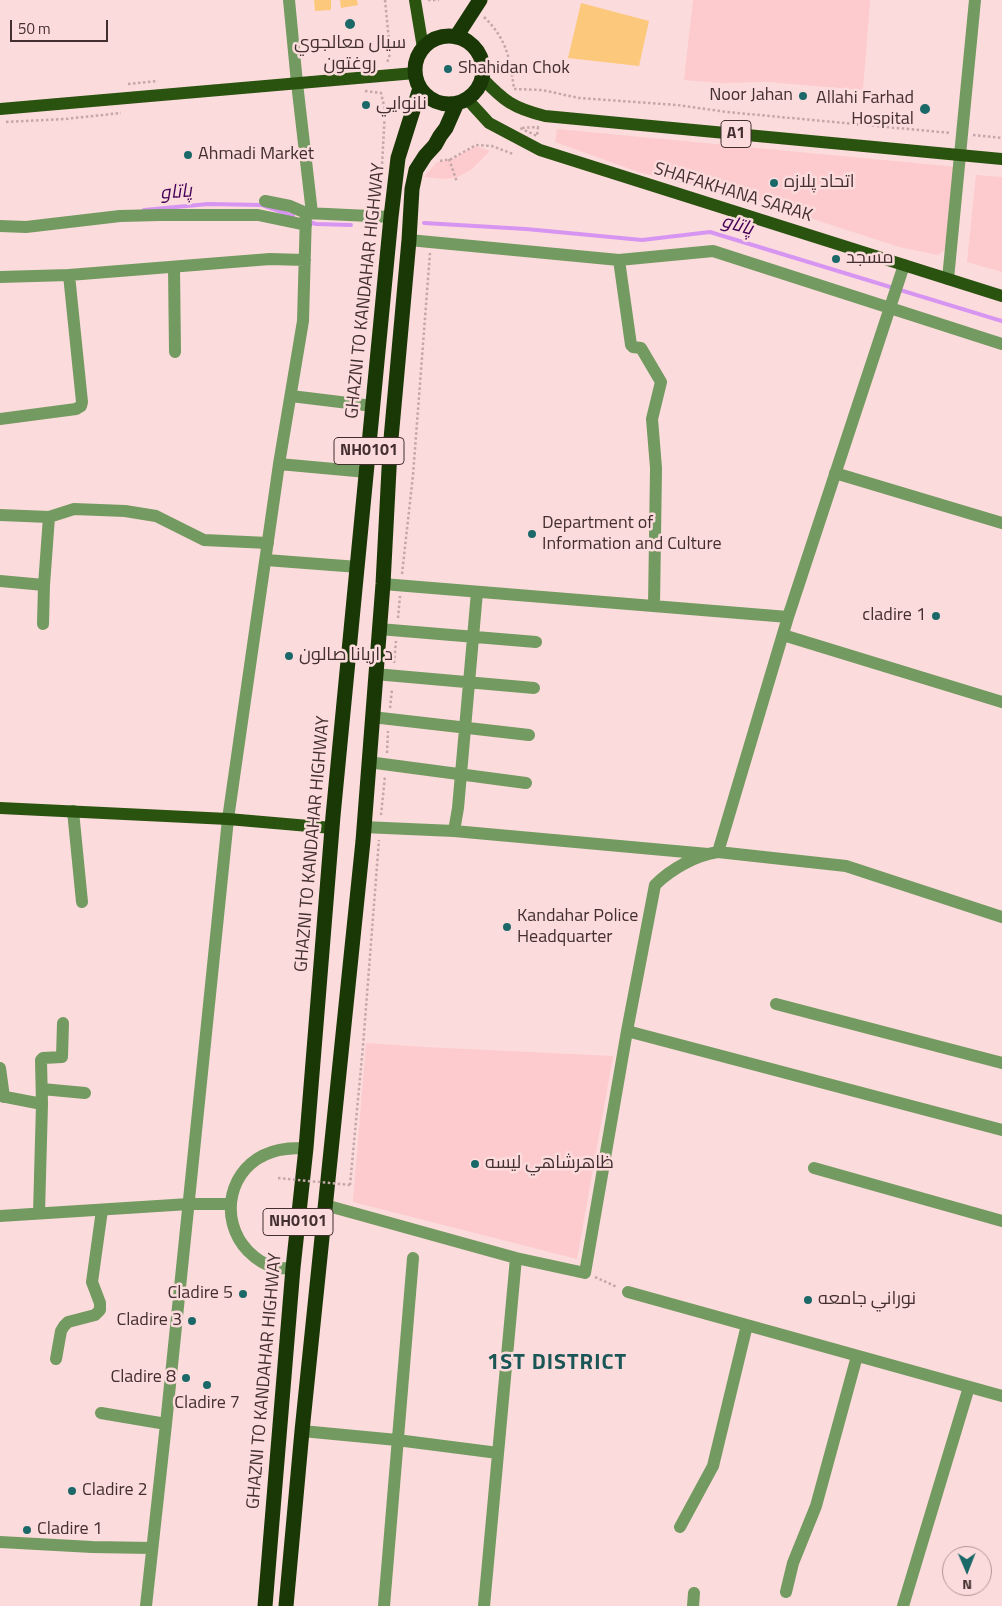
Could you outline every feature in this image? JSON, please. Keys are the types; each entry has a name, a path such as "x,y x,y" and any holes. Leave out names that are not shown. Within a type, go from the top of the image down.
{"highway":[{"path":"456,36 480,0"},
{"path":"444,36 456,36 469,42 478,52 483,64 482,78 479,86 462,101 446,104 427,96 420,88 415,73 415,64 423,48 432,40 444,36"},
{"name":"GHAZNI TO KANDAHAR HIGHWAY","path":"265,1606 293,1268 306,1148 332,828 391,217 398,158 420,88"},
{"name":"GHAZNI TO KANDAHAR HIGHWAY","path":"286,1606 364,827 383,584 390,450 411,198 416,170 435,145 462,101"}],"main road":[{"path":"415,0 423,48"},
{"path":"0,109 415,73"},
{"name":"A1","path":"482,78 500,97 520,110 545,116 1002,159"},
{"name":"SHAFAKHANA SARAK","path":"462,101 489,123 540,150 903,270 948,279 1002,296"},
{"path":"0,808 228,818 332,828"}],"street":[{"path":"146,1606 228,818 279,464 303,321 307,218 289,0"},
{"path":"948,279 975,0"},
{"path":"265,201 290,206 307,218"},
{"path":"0,226 26,227 120,216 160,215 258,215 307,218 391,217"},
{"path":"409,240 619,260 714,251 892,304 1002,344"},
{"path":"0,277 69,275 174,268 270,259 305,260"},
{"path":"619,260 631,345 641,348 662,382 652,419 656,468 654,606"},
{"path":"174,268 175,352"},
{"path":"325,1205 516,1258 585,1273 627,1031 655,885 666,874 713,853 788,617 903,270"},
{"path":"0,420 76,409 81,406 69,275"},
{"path":"291,396 373,406"},
{"path":"279,464 367,472"},
{"path":"835,473 1002,523"},
{"path":"0,515 49,517 74,509 125,512 156,516 204,540 268,543"},
{"path":"43,624 49,517"},
{"path":"266,560 358,567"},
{"path":"0,581 44,585"},
{"path":"383,584 788,617"},
{"path":"454,831 461,774 476,592"},
{"path":"379,629 536,642"},
{"path":"783,635 1002,702"},
{"path":"375,674 534,688"},
{"path":"372,717 529,735"},
{"path":"368,762 526,783"},
{"path":"73,812 82,902"},
{"path":"364,827 454,831 846,866 1002,917"},
{"path":"776,1004 1002,1063"},
{"path":"39,1213 42,1104 41,1060 43,1058 62,1057 63,1023"},
{"path":"627,1031 1002,1130"},
{"path":"0,1068 3,1085 2,1097 42,1104"},
{"path":"42,1089 85,1092"},
{"path":"293,1268 273,1267 255,1258 241,1243 232,1225 230,1204 234,1188 243,1172 255,1160 271,1152 288,1148 306,1148"},
{"path":"814,1168 1002,1221"},
{"path":"0,1216 189,1204 230,1204"},
{"path":"56,1359 61,1331 64,1326 68,1322 96,1315 100,1310 100,1303 92,1282 102,1210"},
{"path":"384,1606 413,1258"},
{"path":"484,1606 516,1258"},
{"path":"628,1292 1002,1396"},
{"path":"680,1527 713,1466 747,1325"},
{"path":"786,1592 792,1564 816,1506 857,1356"},
{"path":"903,1606 969,1387"},
{"path":"101,1413 166,1424"},
{"path":"302,1432 397,1440 498,1453"},
{"path":"0,1542 92,1548 152,1548"}],"path":[{"path":"381,64 388,62 390,58 386,0"},
{"path":"424,0 438,0"},
{"path":"483,15 494,27 506,47 514,89 542,90 579,98 1002,138"},
{"path":"381,94 385,110 382,171"},
{"path":"437,161 449,159 476,145 492,146 513,154"},
{"path":"449,159 458,182"},
{"path":"278,1178 350,1185"},
{"path":"585,1273 628,1292"}],"shaded area":[{"path":"314,0 331,0 331,10 315,11"},
{"path":"340,0 357,0 358,5 341,8"},
{"path":"693,0 870,0 863,90 768,82 722,83 684,80"},
{"path":"581,3 649,21 639,66 568,58"},
{"path":"557,129 957,167 946,249 938,255 899,247 813,219 797,209 641,173 555,142"},
{"path":"476,146 490,151 472,169 458,177 443,179 424,177 437,162 451,160"},
{"path":"976,175 1002,177 1002,272 967,262"},
{"name":"ظاهرشاهي لیسه","path":"366,1043 613,1056 577,1259 353,1202"}],"waterway":[{"name":"پاتاو","path":"144,210 208,204 262,205 293,216"},
{"name":"پاتاو","path":"309,222 351,225"},
{"name":"پاتاو","path":"424,223 526,229 642,240 710,232 1002,321"}],"place":[{"name":"سيال معالجوي روغتون","path":"350,24"},
{"name":"Shahidan Chok","path":"448,69"},
{"name":"Noor Jahan","path":"803,96"},
{"name":"نانوايي","path":"366,105"},
{"name":"Allahi Farhad Hospital","path":"925,109"},
{"name":"Ahmadi Market","path":"188,155"},
{"name":"اتحاد پلازه","path":"774,183"},
{"name":"مسجد","path":"836,259"},
{"name":"Department of Information and Culture","path":"532,534"},
{"name":"cladire 1","path":"936,616"},
{"name":"د اریانا صالون","path":"289,656"},
{"name":"Kandahar Police Headquarter","path":"507,927"},
{"name":"ظاهرشاهي لیسه","path":"475,1164"},
{"name":"Cladire 5","path":"243,1294"},
{"name":"نوراني جامعه","path":"808,1300"},
{"name":"Cladire 3","path":"192,1321"},
{"name":"Cladire 8","path":"186,1378"},
{"name":"Cladire 7","path":"207,1385"},
{"name":"Cladire 2","path":"72,1491"},
{"name":"Cladire 1","path":"27,1530"}],"district":[{"name":"1ST DISTRICT","path":"557,1364"}]}
